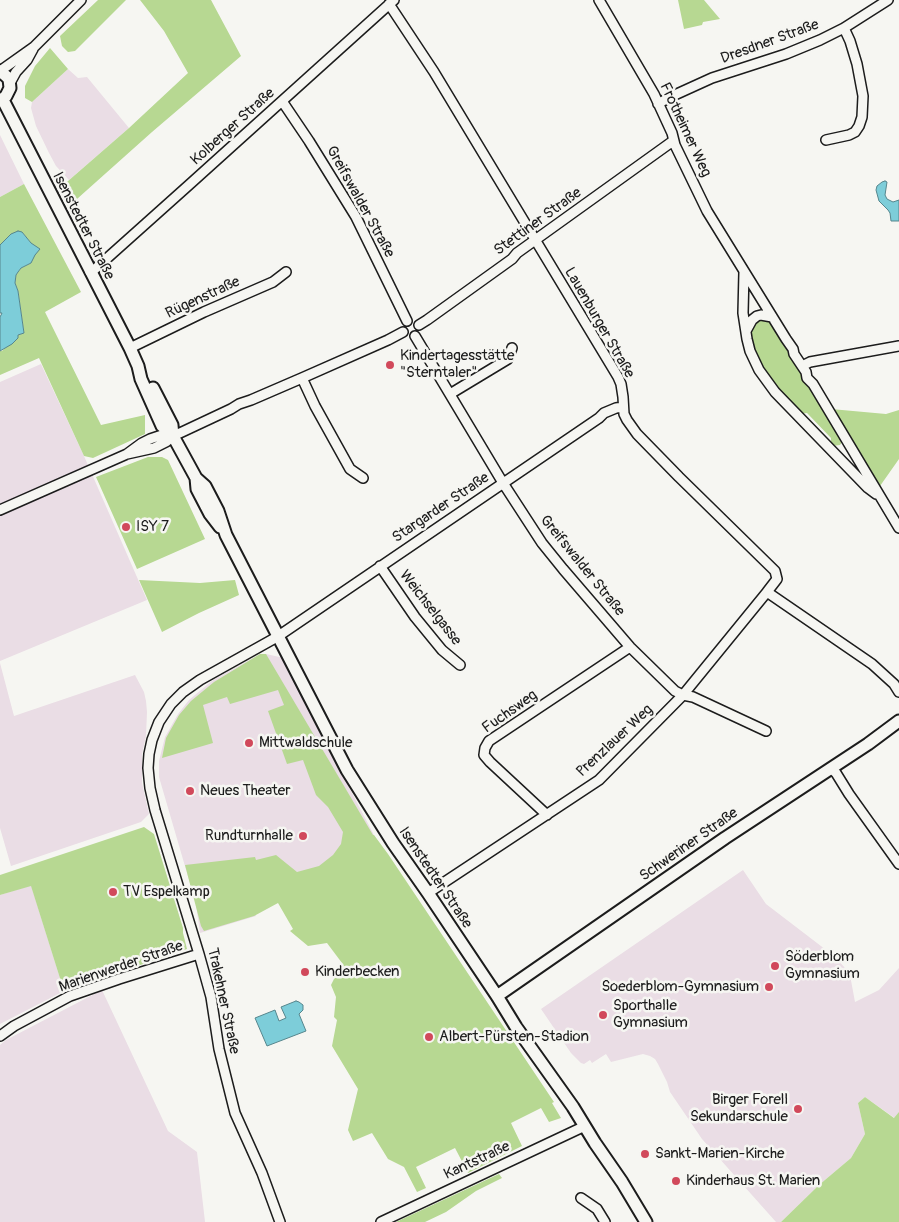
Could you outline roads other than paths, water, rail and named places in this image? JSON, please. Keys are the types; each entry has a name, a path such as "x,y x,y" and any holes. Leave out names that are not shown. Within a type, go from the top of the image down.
{"street":[{"path":"10,83 0,71 34,47 80,0"},
{"name":"Frotheimer Weg","path":"599,0 658,104 708,211 790,344 806,372 807,378 813,384 899,528"},
{"name":"Dresdner Straße","path":"658,104 712,78 786,54 844,28 888,0"},
{"name":"Kolberger Straße","path":"90,272 391,2"},
{"name":"Lauenburger Straße","path":"391,2 618,377 622,390 624,414 627,420 637,434 679,477 775,571 777,580 767,592"},
{"path":"826,140 849,136 855,132 862,117 863,96 857,64 844,28"},
{"path":"1,100 9,92 10,83 16,72 27,60 34,47"},
{"name":"Isenstedter Straße","path":"1,100 130,348 138,366 141,379 162,426 173,436 196,478 197,489 210,514 226,535 346,770 516,1027 562,1091 646,1222"},
{"name":"Greifswalder Straße","path":"282,101 310,140 356,217 407,321"},
{"name":"Stettiner Straße","path":"419,325 674,141"},
{"name":"Rügenstraße","path":"130,348 204,312 273,282 286,272"},
{"name":"Frotheimer Weg","path":"744,272 743,313 750,351 759,370 775,392 880,498"},
{"path":"746,332 752,320 757,316 772,317"},
{"path":"412,320 419,325 420,330 415,336 409,337 403,332 403,326 407,321 412,320"},
{"path":"0,510 127,454 154,448 173,436 239,404 302,378 403,332"},
{"name":"Greifswalder Straße","path":"415,336 503,483 542,543 630,647 675,691 693,697 766,731"},
{"path":"802,366 810,362 899,346"},
{"path":"450,394 508,359 512,348"},
{"path":"302,378 315,406 350,469 363,478"},
{"name":"Stargarder Straße","path":"277,637 604,413 623,407"},
{"path":"832,451 844,447 846,440"},
{"name":"Weichselgasse","path":"380,566 415,617 442,650 460,665"},
{"path":"767,592 872,664 894,684 899,692"},
{"name":"Prenzlauer Weg","path":"428,893 599,780 683,695 767,592"},
{"name":"Trakehner Straße","path":"277,637 200,680 183,692 171,704 159,722 152,740 148,768 155,810 211,997 219,1049 235,1113 262,1173 280,1222"},
{"name":"Fuchsweg","path":"547,815 490,762 484,755 485,748 489,741 630,647"},
{"name":"Schweriner Straße","path":"497,996 725,838 868,744 899,721"},
{"path":"831,768 899,864"},
{"name":"Marienwerder Straße","path":"0,1036 14,1026 70,996 199,954"},
{"name":"Kantstraße","path":"382,1222 585,1126"},
{"path":"581,1198 597,1209 605,1222"}],"water":[{"path":"885,181 887,182 885,195 887,199 893,202 899,200 899,221 891,221 890,213 879,201 876,190 877,186"},
{"path":"18,231 22,232 31,243 40,249 31,263 21,268 16,275 15,283 18,291 24,333 18,335 18,338 12,344 0,351 0,317 2,313 0,313 0,245 11,234"},
{"path":"296,1001 303,1005 303,1010 299,1014 306,1031 267,1046 255,1018 275,1010 279,1021 286,1018 281,1007"}],"place":[{"name":"Kindertagesstätte \"Sterntaler\"","path":"390,365"},
{"name":"ISY 7","path":"126,527"},
{"name":"Mittwaldschule","path":"249,743"},
{"name":"Neues Theater","path":"190,791"},
{"name":"Rundturnhalle","path":"303,836"},
{"name":"TV Espelkamp","path":"113,892"},
{"name":"Söderblom Gymnasium","path":"775,966"},
{"name":"Kinderbecken","path":"305,972"},
{"name":"Soederblom-Gymnasium","path":"769,987"},
{"name":"Sporthalle Gymnasium","path":"603,1015"},
{"name":"Albert-Pürsten-Stadion","path":"429,1037"},
{"name":"Birger Forell Sekundarschule","path":"798,1109"},
{"name":"Sankt-Marien-Kirche","path":"645,1154"},
{"name":"Kinderhaus St. Marien","path":"676,1181"}]}
